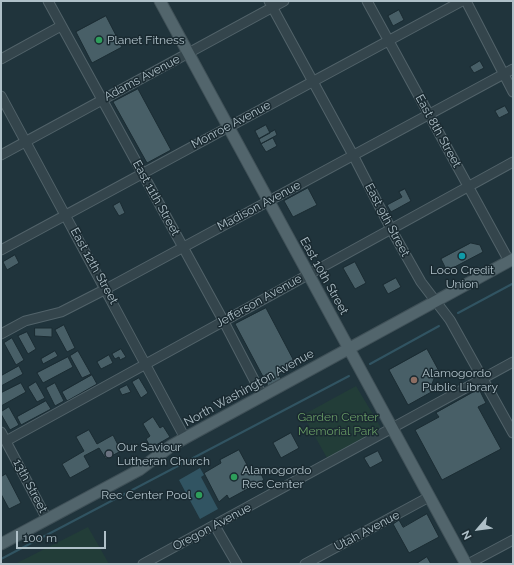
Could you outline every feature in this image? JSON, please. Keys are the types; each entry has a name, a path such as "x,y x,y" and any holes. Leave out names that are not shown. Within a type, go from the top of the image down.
{"main road":[{"name":"East 10th Street","path":"160,1 467,564"},
{"name":"North Washington Avenue","path":"1,544 139,470 171,446 262,395 511,260"}],"street":[{"name":"East 11th Street","path":"48,1 223,320 262,395"},
{"name":"Adams Avenue","path":"1,155 188,53 270,4 284,1"},
{"name":"East 8th Street","path":"367,1 511,260"},
{"name":"Monroe Avenue","path":"1,250 462,1"},
{"path":"466,1 513,92"},
{"name":"East 9th Street","path":"270,4 421,282 450,320 513,433"},
{"path":"1,59 61,26"},
{"name":"Madison Avenue","path":"1,334 25,321 61,312 106,289 513,69"},
{"name":"East 12th Street","path":"1,96 185,438"},
{"name":"Jefferson Avenue","path":"6,441 223,320 470,187 513,162"},
{"name":"Oregon Avenue","path":"143,564 513,362"},
{"name":"13th Street","path":"1,432 47,519"},
{"name":"Utah Avenue","path":"305,564 430,498"},
{"path":"215,526 236,564"},
{"path":"467,564 513,540"}],"green space":[{"name":"Garden Center Memorial Park","path":"356,386 380,426 380,430 327,458 303,415"},
{"path":"88,527 109,564 15,564"}],"water":[{"name":"Rec Center Pool","path":"200,468 204,475 201,477 218,509 200,519 179,480"}],"building":[{"path":"399,10 404,20 393,26 388,16"},
{"name":"Planet Fitness","path":"106,16 122,47 92,63 76,32"},
{"path":"480,61 484,68 474,73 470,67"},
{"path":"138,89 171,150 147,163 113,102"},
{"path":"505,106 509,113 499,118 495,111"},
{"path":"266,125 270,133 259,139 255,131"},
{"path":"275,130 277,135 261,144 259,139"},
{"path":"273,138 277,146 266,152 261,144"},
{"path":"308,188 317,205 293,217 284,201"},
{"path":"405,189 411,201 391,212 387,205 402,197 399,192"},
{"path":"120,202 125,213 119,216 113,206"},
{"name":"Loco Credit Union","path":"471,243 480,245 483,252 447,271 441,259"},
{"path":"15,255 19,263 7,270 3,262"},
{"path":"355,262 366,283 355,289 343,268"},
{"path":"396,278 401,287 388,294 383,285"},
{"path":"266,308 295,363 278,373 281,379 268,386 235,324"},
{"path":"64,325 75,348 67,352 55,330"},
{"path":"35,328 52,328 52,337 35,336"},
{"path":"27,332 36,349 28,354 18,336"},
{"path":"12,338 24,360 16,365 4,343"},
{"path":"121,349 126,357 120,360 119,357 115,359 112,354"},
{"name":"Alamogordo Public Library","path":"427,349 440,373 435,376 432,384 435,390 408,405 389,370"},
{"path":"55,351 58,356 43,364 41,359"},
{"path":"78,351 91,374 82,378 70,356"},
{"path":"109,355 113,363 101,369 97,362"},
{"path":"68,357 73,367 43,383 37,373"},
{"path":"19,366 23,374 1,386 1,376"},
{"path":"92,375 97,384 67,401 62,392"},
{"path":"139,378 148,393 141,398 132,382"},
{"path":"36,382 45,398 37,402 28,387"},
{"path":"21,383 26,392 1,406 1,393"},
{"path":"55,383 64,401 55,406 46,388"},
{"path":"127,385 131,392 122,395 119,389"},
{"path":"479,389 486,403 478,407 501,449 442,480 415,430 439,417 436,413"},
{"path":"46,401 51,409 21,425 17,417"},
{"path":"9,407 19,425 10,430 1,414 1,412"},
{"path":"153,417 160,428 163,426 170,437 151,448 146,439 150,436 143,424"},
{"name":"Our Saviour Lutheran Church","path":"89,430 97,444 113,435 121,451 106,459 99,448 84,456 90,467 70,478 62,464 84,451 76,437"},
{"path":"291,433 299,448 281,458 273,443"},
{"name":"Alamogordo Rec Center","path":"239,450 252,474 259,470 264,480 229,499 227,495 219,502 204,473 221,463 220,460"},
{"path":"378,451 383,461 370,468 364,458"},
{"path":"6,474 21,503 9,509 1,494 1,477"},
{"path":"427,514 439,537 409,553 393,524 399,520 403,527"},
{"path":"427,557 431,564 416,564"}],"waterway":[{"path":"458,313 512,284"},
{"path":"370,364 439,326"},
{"path":"1,559 349,376"}],"place":[{"name":"Planet Fitness","path":"99,40"},
{"name":"Loco Credit Union","path":"462,256"},
{"name":"Alamogordo Public Library","path":"414,380"},
{"name":"Our Saviour Lutheran Church","path":"109,454"},
{"name":"Alamogordo Rec Center","path":"234,477"},
{"name":"Rec Center Pool","path":"199,495"}]}
